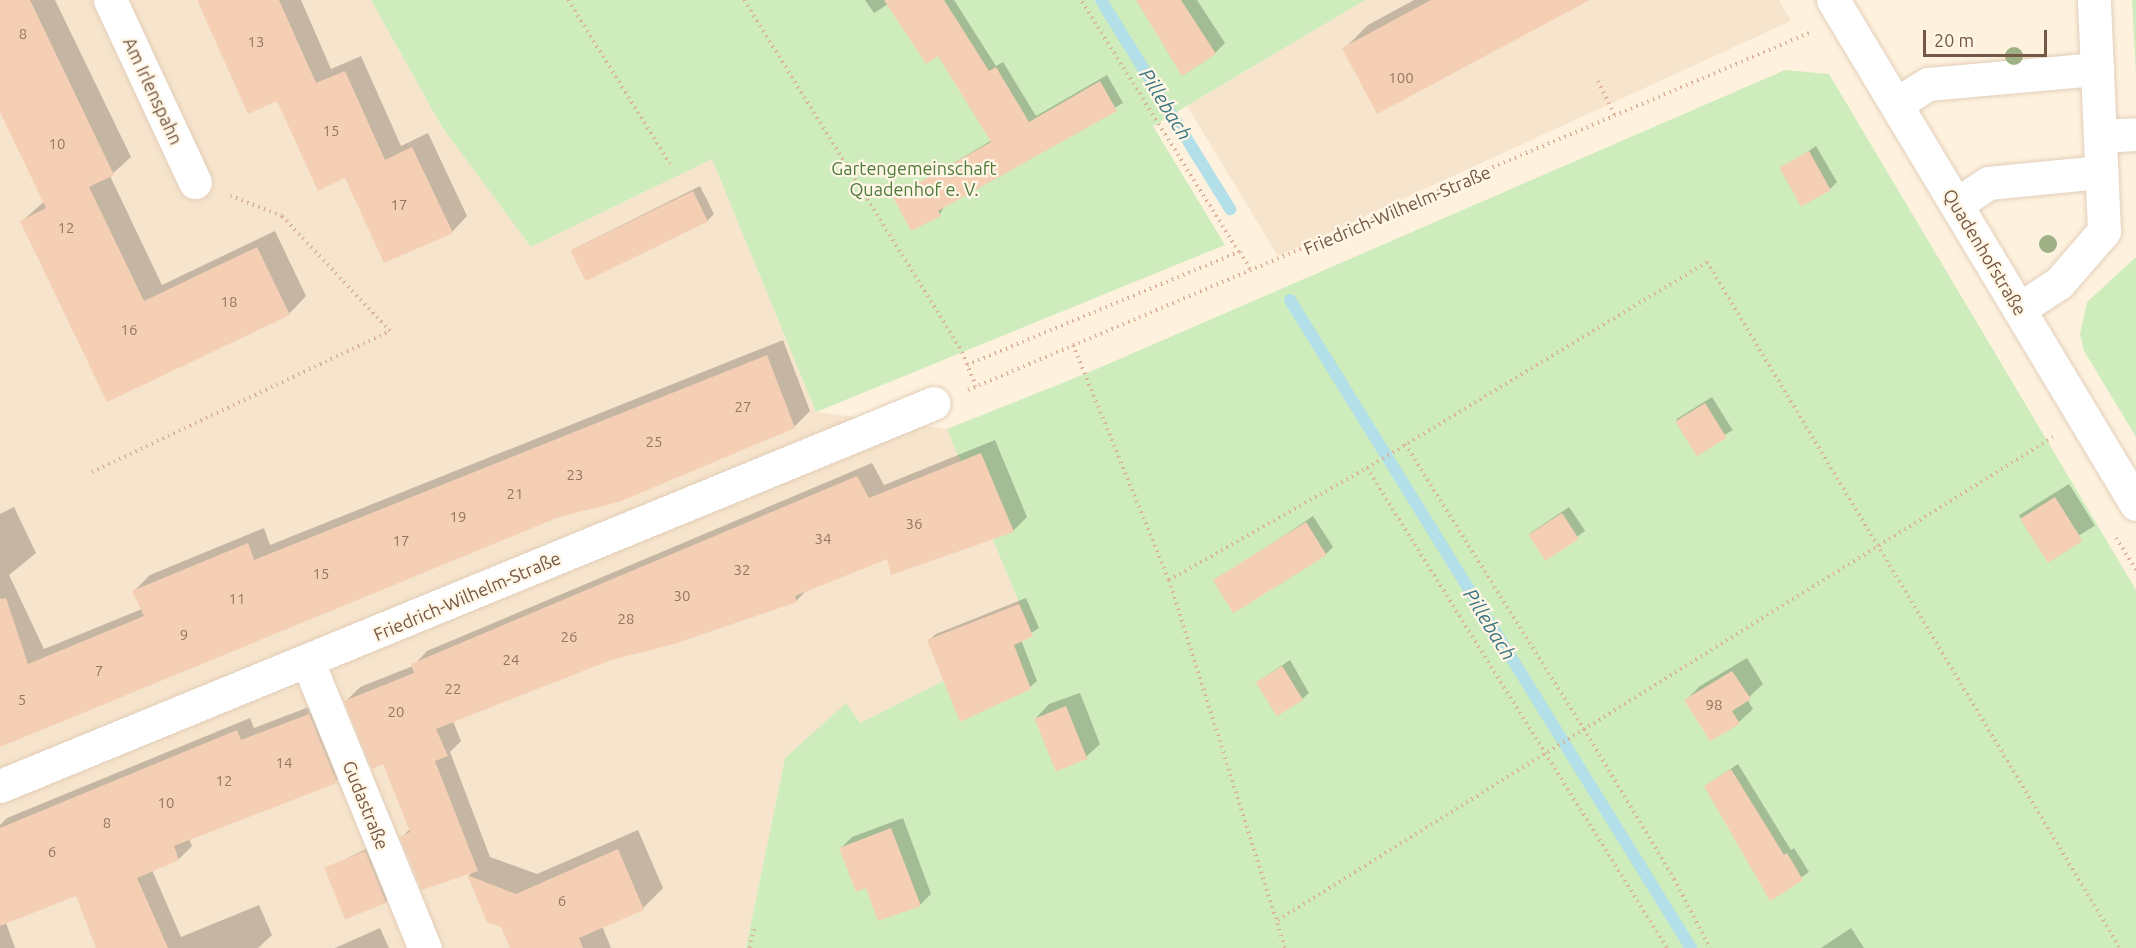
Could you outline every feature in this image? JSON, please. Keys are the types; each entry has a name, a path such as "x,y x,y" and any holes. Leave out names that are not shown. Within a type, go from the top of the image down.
{"street":[{"name":"Am Irlenspahn","path":"110,0 195,182"},
{"path":"2019,309 2059,284 2104,231 2094,0"},
{"name":"Quadenhofstraße","path":"1837,8 2136,504"},
{"path":"1896,104 1928,84 2097,69"},
{"path":"2100,136 2136,134"},
{"path":"1957,204 1988,183 2102,172"},
{"name":"Friedrich-Wilhelm-Straße","path":"0,786 308,662 946,398"},
{"name":"Gudastraße","path":"308,662 425,948"}],"path":[{"path":"568,0 670,164"},
{"path":"744,0 967,364 976,386"},
{"path":"1081,0 1252,272"},
{"name":"Friedrich-Wilhelm-Straße","path":"946,398 1252,272 1616,116 1837,8"},
{"path":"1598,81 1616,116"},
{"path":"92,472 390,331 282,216 195,182"},
{"path":"967,364 1239,252"},
{"path":"1169,580 1368,468 1707,262 2120,948"},
{"path":"1073,345 1169,580 1286,948"},
{"path":"1278,920 2053,436"},
{"path":"1405,444 1584,729 1674,879 1710,948"},
{"path":"1368,468 1543,754 1667,948"},
{"path":"750,948 754,927"}],"shaded area":[{"path":"0,0 371,0 442,127 531,247 712,159 816,412 947,429 1033,636 860,723 846,704 785,758 746,948 0,948"},
{"path":"1365,0 1779,0 1791,21 1278,256 1187,106"}],"green space":[{"name":"Gartengemeinschaft Quadenhof e. V.","path":"371,0 1365,0 1153,126 1225,245 816,412 712,159 531,247 442,127"},
{"path":"2132,0 2136,0 2136,74"},
{"path":"1785,70 1829,74 2136,590 2136,948 746,948 785,758 846,703 860,723 1033,636 947,429 1085,374"},
{"path":"2136,257 2136,437 2084,351 2080,334 2087,302"}],"building":[{"path":"0,0 30,0 114,175 89,187 144,301 257,247 290,315 107,402 20,221 46,208 0,112"},
{"path":"197,0 279,0 316,83 345,71 385,160 412,147 453,233 384,263 345,178 318,191 277,101 248,114"},
{"path":"884,0 944,0 989,71 996,67 1029,122 1100,81 1117,111 938,211 941,216 911,231 893,197 991,142 938,56 926,64"},
{"path":"1136,0 1181,0 1216,54 1182,76"},
{"path":"1431,0 1590,0 1377,114 1342,48"},
{"path":"1809,151 1831,190 1801,207 1779,167"},
{"path":"693,191 708,222 586,281 571,251"},
{"path":"767,355 795,428 619,502 559,517 0,747 0,599 6,598 28,664 144,616 132,591 248,543 254,560"},
{"path":"1705,403 1727,438 1697,456 1675,422"},
{"path":"981,453 1014,532 891,575 887,559 795,596 797,602 671,645 611,660 436,729 448,756 435,761 478,871 422,890 400,837 410,832 383,764 372,769 344,701 414,673 411,664 857,476 869,498"},
{"path":"2055,497 2083,541 2048,563 2020,519"},
{"path":"1562,513 1579,539 1545,561 1528,535"},
{"path":"1306,522 1327,555 1233,613 1213,580"},
{"path":"1019,604 1033,636 1014,645 1031,689 960,722 927,640"},
{"path":"1282,666 1303,700 1277,716 1256,682"},
{"path":"1732,671 1751,699 1732,711 1740,724 1710,741 1684,700"},
{"path":"1066,706 1087,759 1056,772 1034,719"},
{"path":"309,714 337,783 174,846 179,860 137,878 168,948 96,948 76,896 0,926 0,828 237,730 241,740"},
{"path":"1731,769 1784,855 1787,853 1803,880 1770,901 1704,786"},
{"path":"891,828 921,906 878,921 866,888 856,892 839,848"},
{"path":"618,849 644,910 579,938 583,948 510,948 501,927 487,922 467,875 516,894"},
{"path":"365,851 386,903 345,919 324,867"}],"waterway":[{"name":"Pillebach","path":"1101,0 1230,209"},
{"name":"Pillebach","path":"1290,300 1691,948"}]}
